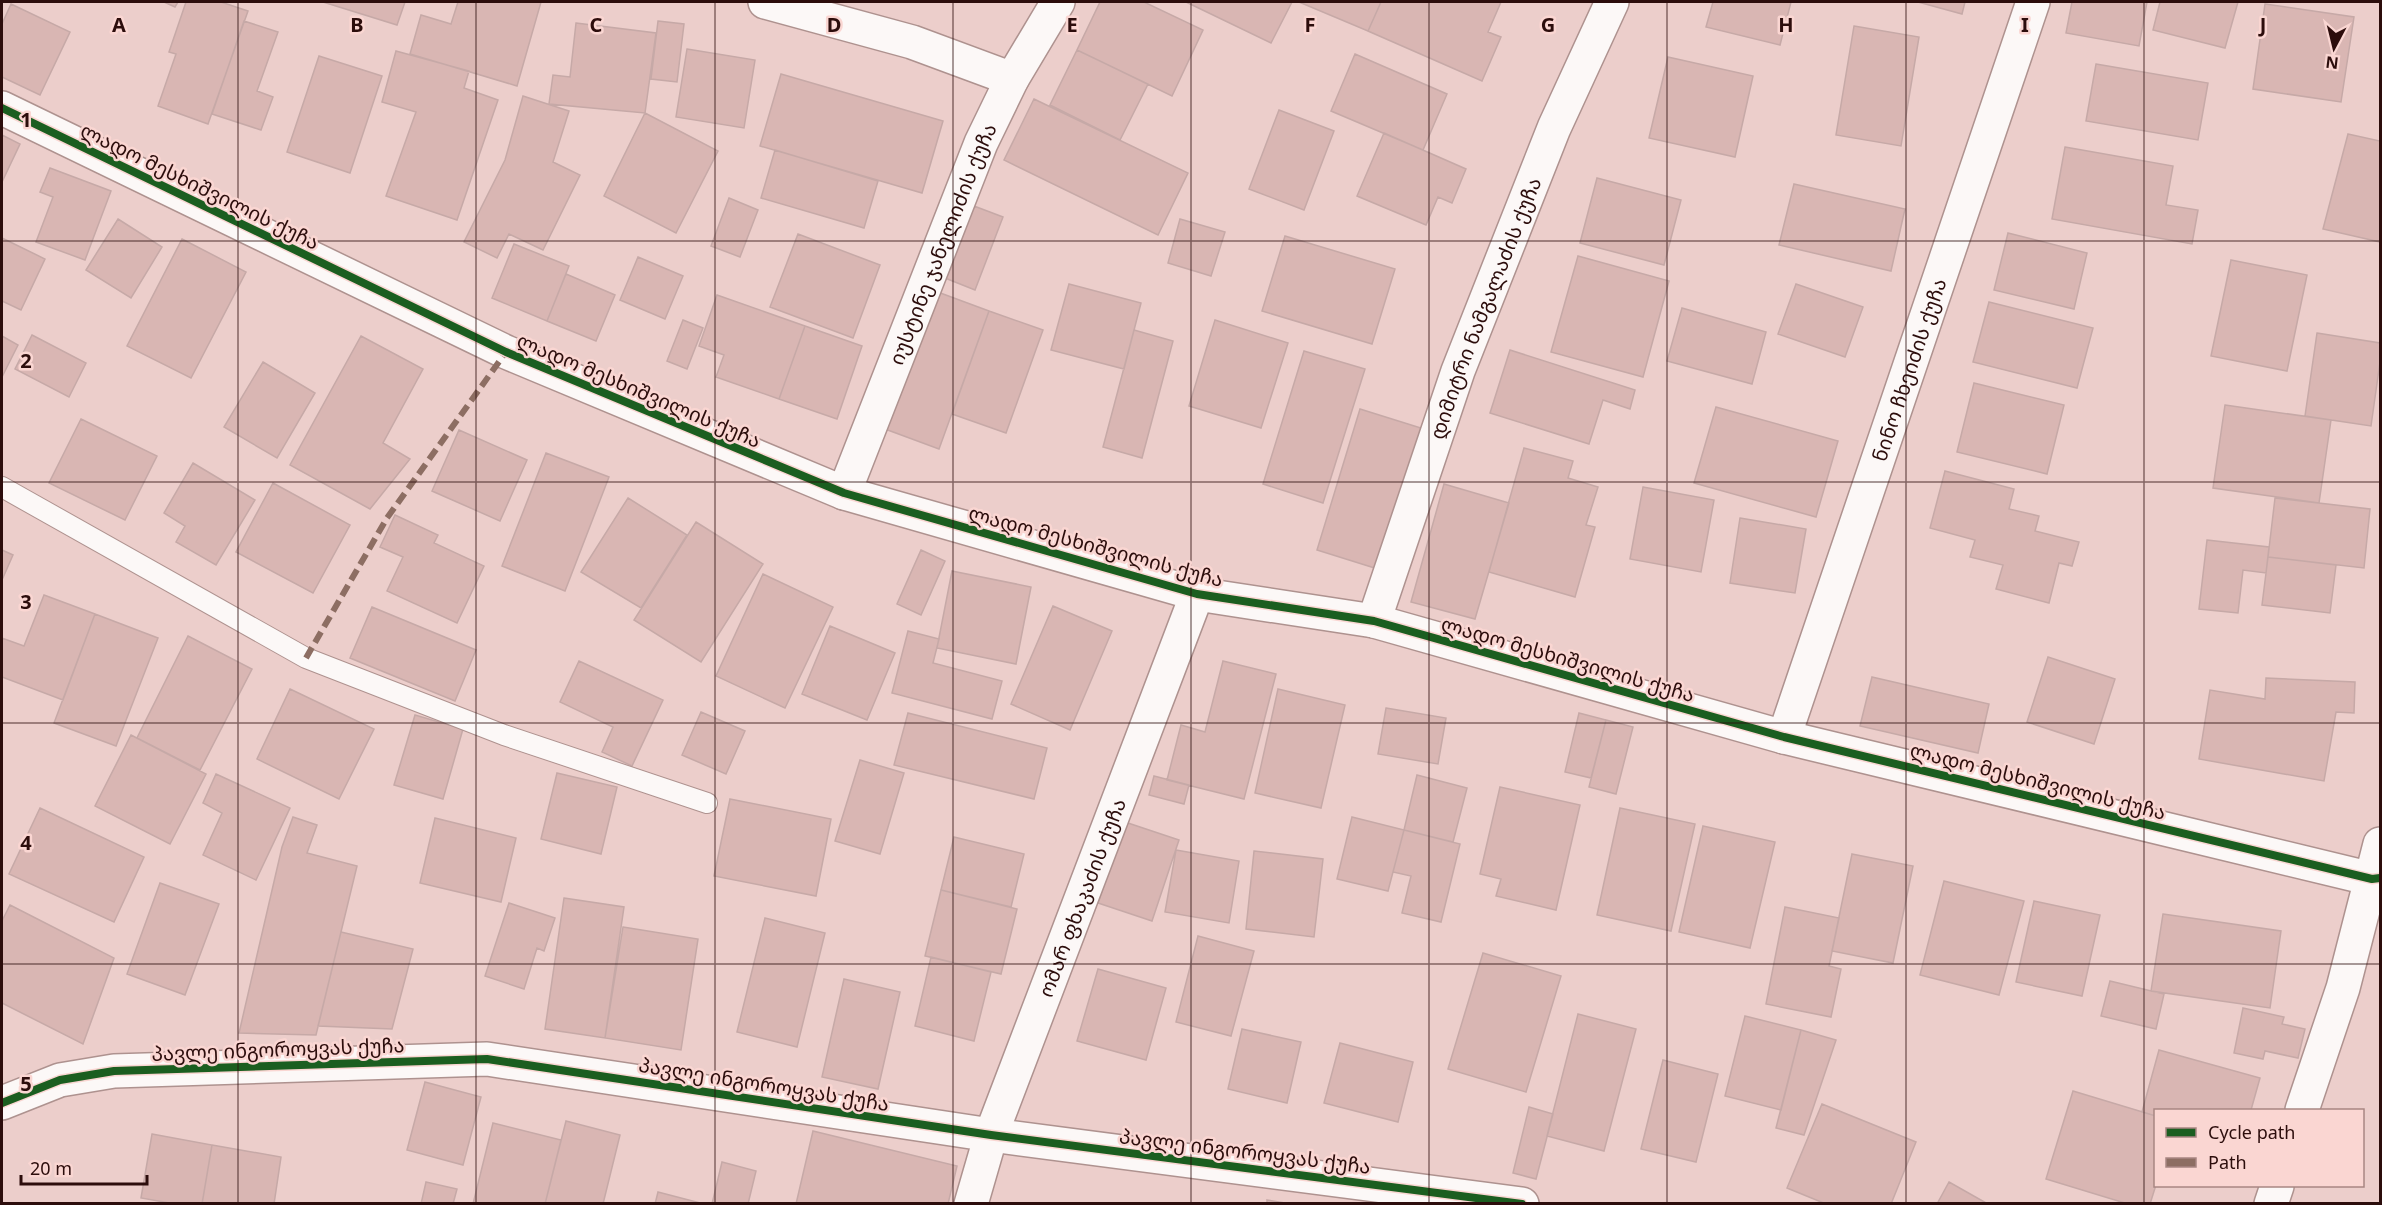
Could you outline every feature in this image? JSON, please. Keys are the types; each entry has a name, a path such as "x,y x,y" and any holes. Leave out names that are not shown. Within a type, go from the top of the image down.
{"street":[{"path":"765,2 912,42 1011,79"},
{"name":"იუსტინე ჯანელიძის ქუჩა","path":"844,493 981,143 1011,79 1058,2"},
{"name":"დიმიტრი ნამგალაძის ქუჩა","path":"1374,621 1458,371 1554,128 1612,2"},
{"name":"ნინო ჩხეიძის ქუჩა","path":"1784,737 2032,2"},
{"name":"ლადო მესხიშვილის ქუჩა","path":"2,108 506,352 844,493 1197,594 1374,621 1784,737 2376,878"},
{"name":"ომარ ფხაკაძის ქუჩა","path":"971,1203 992,1135 1197,594"},
{"path":"2302,1109 2343,988 2376,878 2380,844"},
{"name":"პავლე ინგოროყვას ქუჩა","path":"2,1103 60,1080 114,1071 487,1059 992,1135 1522,1203"},
{"path":"2271,1203 2276,1187"}],"lane":[{"path":"2,487 306,658 504,735 707,803"}],"building":[{"path":"164,2 178,2 175,7"},
{"path":"186,2 221,2 248,11 208,124 158,106 176,54 169,52"},
{"path":"323,2 405,2 397,25"},
{"path":"458,2 541,2 517,86 410,54 421,15 451,24"},
{"path":"1100,2 1144,2 1203,30 1172,96 1077,50"},
{"path":"1186,2 1292,2 1271,43"},
{"path":"1299,2 1381,2 1368,31"},
{"path":"1381,2 1501,2 1488,32 1501,37 1482,81 1368,31"},
{"path":"1713,2 1791,2 1780,45 1706,27"},
{"path":"1918,2 1965,2 1962,14"},
{"path":"2072,2 2147,2 2139,46 2066,33"},
{"path":"2160,2 2238,2 2225,48 2153,30"},
{"path":"11,4 70,32 40,95 2,77 2,24"},
{"path":"2265,4 2354,17 2341,102 2253,89"},
{"path":"244,21 278,32 257,91 273,97 261,130 212,114"},
{"path":"658,21 684,24 677,82 651,79"},
{"path":"576,23 656,33 645,113 549,104 553,75 570,77"},
{"path":"1854,26 1919,37 1901,146 1836,135"},
{"path":"687,49 755,60 744,128 676,117"},
{"path":"1077,50 1148,84 1120,140 1050,105"},
{"path":"396,51 469,71 464,88 498,100 457,220 386,196 416,112 382,102"},
{"path":"1355,54 1447,94 1423,150 1331,111"},
{"path":"319,56 382,76 350,173 287,152"},
{"path":"1668,57 1753,76 1735,157 1649,138"},
{"path":"2096,64 2208,83 2198,140 2086,121"},
{"path":"781,74 943,121 922,193 760,146"},
{"path":"523,96 569,111 553,162 580,175 543,250 509,234 497,258 464,242 505,160"},
{"path":"1034,99 1188,173 1158,235 1004,160"},
{"path":"1279,110 1334,131 1304,210 1249,189"},
{"path":"645,113 718,151 676,233 604,196"},
{"path":"1384,133 1466,169 1452,203 1438,197 1426,225 1357,196"},
{"path":"2348,134 2380,141 2380,242 2323,229"},
{"path":"2,135 20,144 2,182"},
{"path":"2065,147 2173,166 2166,205 2198,210 2192,244 2052,219"},
{"path":"775,150 878,181 864,228 761,198"},
{"path":"50,168 111,191 85,260 36,242 53,197 40,192"},
{"path":"1597,178 1681,200 1664,265 1580,243"},
{"path":"1794,184 1905,209 1891,271 1779,245"},
{"path":"729,198 758,210 740,257 711,246"},
{"path":"974,206 1003,217 975,290 945,278"},
{"path":"118,219 162,247 131,298 86,270"},
{"path":"1180,219 1225,232 1211,276 1168,263"},
{"path":"2008,233 2087,253 2074,309 1994,290"},
{"path":"798,234 880,265 853,338 770,307"},
{"path":"1285,236 1395,269 1372,344 1262,311"},
{"path":"2,238 45,259 21,310 2,301"},
{"path":"182,239 246,272 191,378 127,346"},
{"path":"514,244 569,266 547,321 492,298"},
{"path":"1578,256 1669,281 1643,377 1551,352"},
{"path":"638,257 683,276 665,319 620,300"},
{"path":"2231,260 2307,275 2287,371 2211,356"},
{"path":"566,274 615,295 596,341 547,321"},
{"path":"1069,284 1141,303 1124,369 1051,350"},
{"path":"1796,284 1863,307 1845,357 1778,334"},
{"path":"935,291 989,311 939,449 885,429"},
{"path":"717,295 805,326 779,399 716,377 724,355 699,346"},
{"path":"1989,302 2093,328 2077,388 1973,362"},
{"path":"1682,308 1766,332 1752,384 1667,361"},
{"path":"989,311 1043,330 1006,433 952,414"},
{"path":"683,320 703,328 687,369 667,361"},
{"path":"1215,320 1288,343 1261,428 1189,406"},
{"path":"805,326 862,346 837,419 779,399"},
{"path":"1134,330 1173,341 1142,458 1103,447"},
{"path":"2317,333 2380,343 2380,362 2371,426 2305,416"},
{"path":"32,335 86,363 69,397 15,369"},
{"path":"2,336 18,345 2,377"},
{"path":"361,336 423,369 383,443 410,459 370,509 290,465"},
{"path":"1510,350 1635,390 1630,409 1603,400 1589,444 1490,413"},
{"path":"1304,351 1365,369 1323,503 1263,484"},
{"path":"263,362 315,393 277,458 224,427"},
{"path":"1974,383 2064,405 2047,474 1957,452"},
{"path":"2225,405 2331,420 2319,503 2213,488"},
{"path":"1716,407 1838,441 1816,517 1694,483"},
{"path":"1360,409 1424,429 1381,570 1317,550"},
{"path":"81,419 157,456 125,520 49,483"},
{"path":"459,430 527,460 500,521 432,491"},
{"path":"1524,448 1573,461 1568,478 1598,487 1586,525 1595,527 1575,597 1489,572"},
{"path":"546,453 609,477 565,591 502,566"},
{"path":"193,463 255,500 216,565 176,542 185,526 164,513"},
{"path":"1945,471 2014,489 2009,509 2039,516 2035,531 2079,542 2072,566 2059,563 2049,603 1996,589 2003,565 1970,557 1975,540 1930,528"},
{"path":"273,483 350,525 313,593 236,552"},
{"path":"1444,484 1509,503 1475,619 1411,602"},
{"path":"1643,487 1714,500 1701,572 1630,559"},
{"path":"628,498 687,535 641,608 581,572"},
{"path":"2275,498 2370,509 2364,568 2268,557"},
{"path":"395,515 438,535 434,543 484,566 457,623 387,591 403,557 380,547"},
{"path":"1740,518 1806,529 1795,593 1730,583"},
{"path":"696,522 763,564 701,662 634,620"},
{"path":"2207,540 2269,547 2266,573 2243,570 2238,613 2199,609"},
{"path":"2,550 13,555 2,580"},
{"path":"921,550 945,561 921,615 897,604"},
{"path":"2268,557 2336,565 2330,613 2262,605"},
{"path":"952,571 1031,587 1016,664 937,648"},
{"path":"763,574 833,607 785,708 716,676"},
{"path":"44,595 95,614 63,700 2,677 2,638 24,646"},
{"path":"1053,606 1112,631 1070,730 1011,704"},
{"path":"372,607 476,650 455,701 350,658"},
{"path":"95,614 158,638 116,746 54,723"},
{"path":"830,626 895,653 867,720 802,694"},
{"path":"908,631 939,639 933,663 1002,681 992,719 892,693"},
{"path":"188,636 252,669 200,770 137,738"},
{"path":"2048,657 2115,679 2094,744 2027,722"},
{"path":"579,661 663,700 632,766 602,752 613,727 560,702"},
{"path":"1223,661 1276,674 1244,799 1167,780 1181,725 1205,732"},
{"path":"1872,677 1989,704 1978,753 1860,726"},
{"path":"2266,678 2355,682 2354,713 2336,712 2324,781 2199,759 2210,690 2265,699"},
{"path":"290,689 374,729 339,799 257,759"},
{"path":"1278,689 1345,705 1321,808 1255,793"},
{"path":"1386,708 1446,718 1438,764 1378,754"},
{"path":"701,712 745,731 726,774 682,755"},
{"path":"908,713 1047,748 1034,799 894,765"},
{"path":"1579,713 1606,720 1591,778 1565,772"},
{"path":"415,715 463,729 443,799 394,785"},
{"path":"1606,720 1633,727 1616,794 1589,787"},
{"path":"131,735 206,774 170,844 95,806"},
{"path":"860,760 904,773 880,854 835,841"},
{"path":"557,773 617,787 601,854 541,839"},
{"path":"216,774 290,808 256,880 203,855 222,813 203,803"},
{"path":"1417,775 1467,788 1453,842 1404,830"},
{"path":"1154,776 1189,785 1184,804 1149,795"},
{"path":"1500,787 1580,805 1556,910 1496,896 1501,879 1480,874"},
{"path":"730,799 831,819 816,896 714,876"},
{"path":"40,808 144,857 114,922 9,874"},
{"path":"1620,808 1695,824 1671,931 1597,915"},
{"path":"293,817 317,825 307,853 357,866 316,1035 239,1033 282,847"},
{"path":"1352,817 1404,830 1388,891 1337,879"},
{"path":"435,818 516,838 501,902 420,883"},
{"path":"1125,822 1179,840 1152,921 1098,903"},
{"path":"1703,826 1775,842 1750,948 1679,932"},
{"path":"1404,830 1460,844 1441,922 1402,913 1411,876 1393,872"},
{"path":"954,837 1024,854 1011,907 941,890"},
{"path":"1176,850 1239,861 1229,923 1165,912"},
{"path":"1254,851 1323,859 1314,937 1246,929"},
{"path":"1852,854 1913,866 1893,963 1832,951"},
{"path":"1944,881 2024,901 1999,995 1920,975"},
{"path":"160,883 219,904 185,995 127,974"},
{"path":"941,890 1017,909 1001,974 925,956"},
{"path":"564,898 624,907 605,1038 545,1029"},
{"path":"2034,901 2100,915 2082,996 2016,982"},
{"path":"509,903 555,918 544,951 537,948 524,989 485,976"},
{"path":"10,905 114,958 83,1044 2,1003 2,921"},
{"path":"1785,907 1839,918 1829,966 1841,969 1831,1017 1766,1004"},
{"path":"2163,914 2281,931 2270,1008 2151,991"},
{"path":"765,918 825,933 797,1047 737,1032"},
{"path":"623,927 698,939 681,1050 605,1038"},
{"path":"341,932 413,949 392,1029 318,1026"},
{"path":"1198,936 1254,951 1231,1036 1176,1022"},
{"path":"1483,953 1561,976 1526,1092 1448,1069"},
{"path":"931,957 991,972 974,1041 915,1026"},
{"path":"1098,969 1166,988 1146,1060 1077,1041"},
{"path":"844,979 900,992 878,1089 822,1077"},
{"path":"2110,981 2164,994 2156,1029 2101,1016"},
{"path":"2243,1008 2284,1017 2282,1024 2305,1029 2298,1058 2265,1051 2263,1059 2234,1053"},
{"path":"1578,1014 1636,1029 1604,1151 1547,1136"},
{"path":"1745,1016 1801,1030 1781,1110 1725,1096"},
{"path":"1242,1029 1301,1042 1287,1103 1228,1089"},
{"path":"1801,1030 1836,1040 1804,1135 1776,1128"},
{"path":"1340,1043 1413,1062 1398,1122 1324,1103"},
{"path":"2159,1050 2260,1078 2251,1109 2154,1109 2154,1115 2142,1112"},
{"path":"1663,1060 1718,1074 1696,1162 1641,1149"},
{"path":"425,1082 481,1097 463,1165 407,1150"},
{"path":"2073,1091 2154,1115 2155,1187 2150,1204 2128,1204 2046,1179"},
{"path":"1822,1104 1916,1142 1891,1204 1826,1204 1787,1188"},
{"path":"1529,1107 1553,1114 1536,1179 1513,1173"},
{"path":"566,1121 620,1135 603,1204 545,1204"},
{"path":"493,1123 561,1140 545,1204 473,1204"},
{"path":"813,1131 957,1166 948,1204 796,1204"},
{"path":"152,1134 212,1145 202,1204 175,1204 141,1198"},
{"path":"212,1145 281,1157 274,1204 202,1204"},
{"path":"722,1162 756,1171 748,1204 712,1204"},
{"path":"426,1182 457,1189 453,1204 421,1204"},
{"path":"1949,1182 1988,1204 1937,1204"},
{"path":"658,1192 704,1204 655,1204"},
{"path":"1267,1200 1291,1204 1267,1204"}],"marked path":[{"path":"306,658 387,518 506,352"}],"cycle path":[{"path":"2,108 506,352 844,493 1197,594 1374,621 1784,737 2372,879 2380,878"},
{"path":"2,1103 60,1080 114,1071 487,1059 991,1135 1522,1204"}]}
